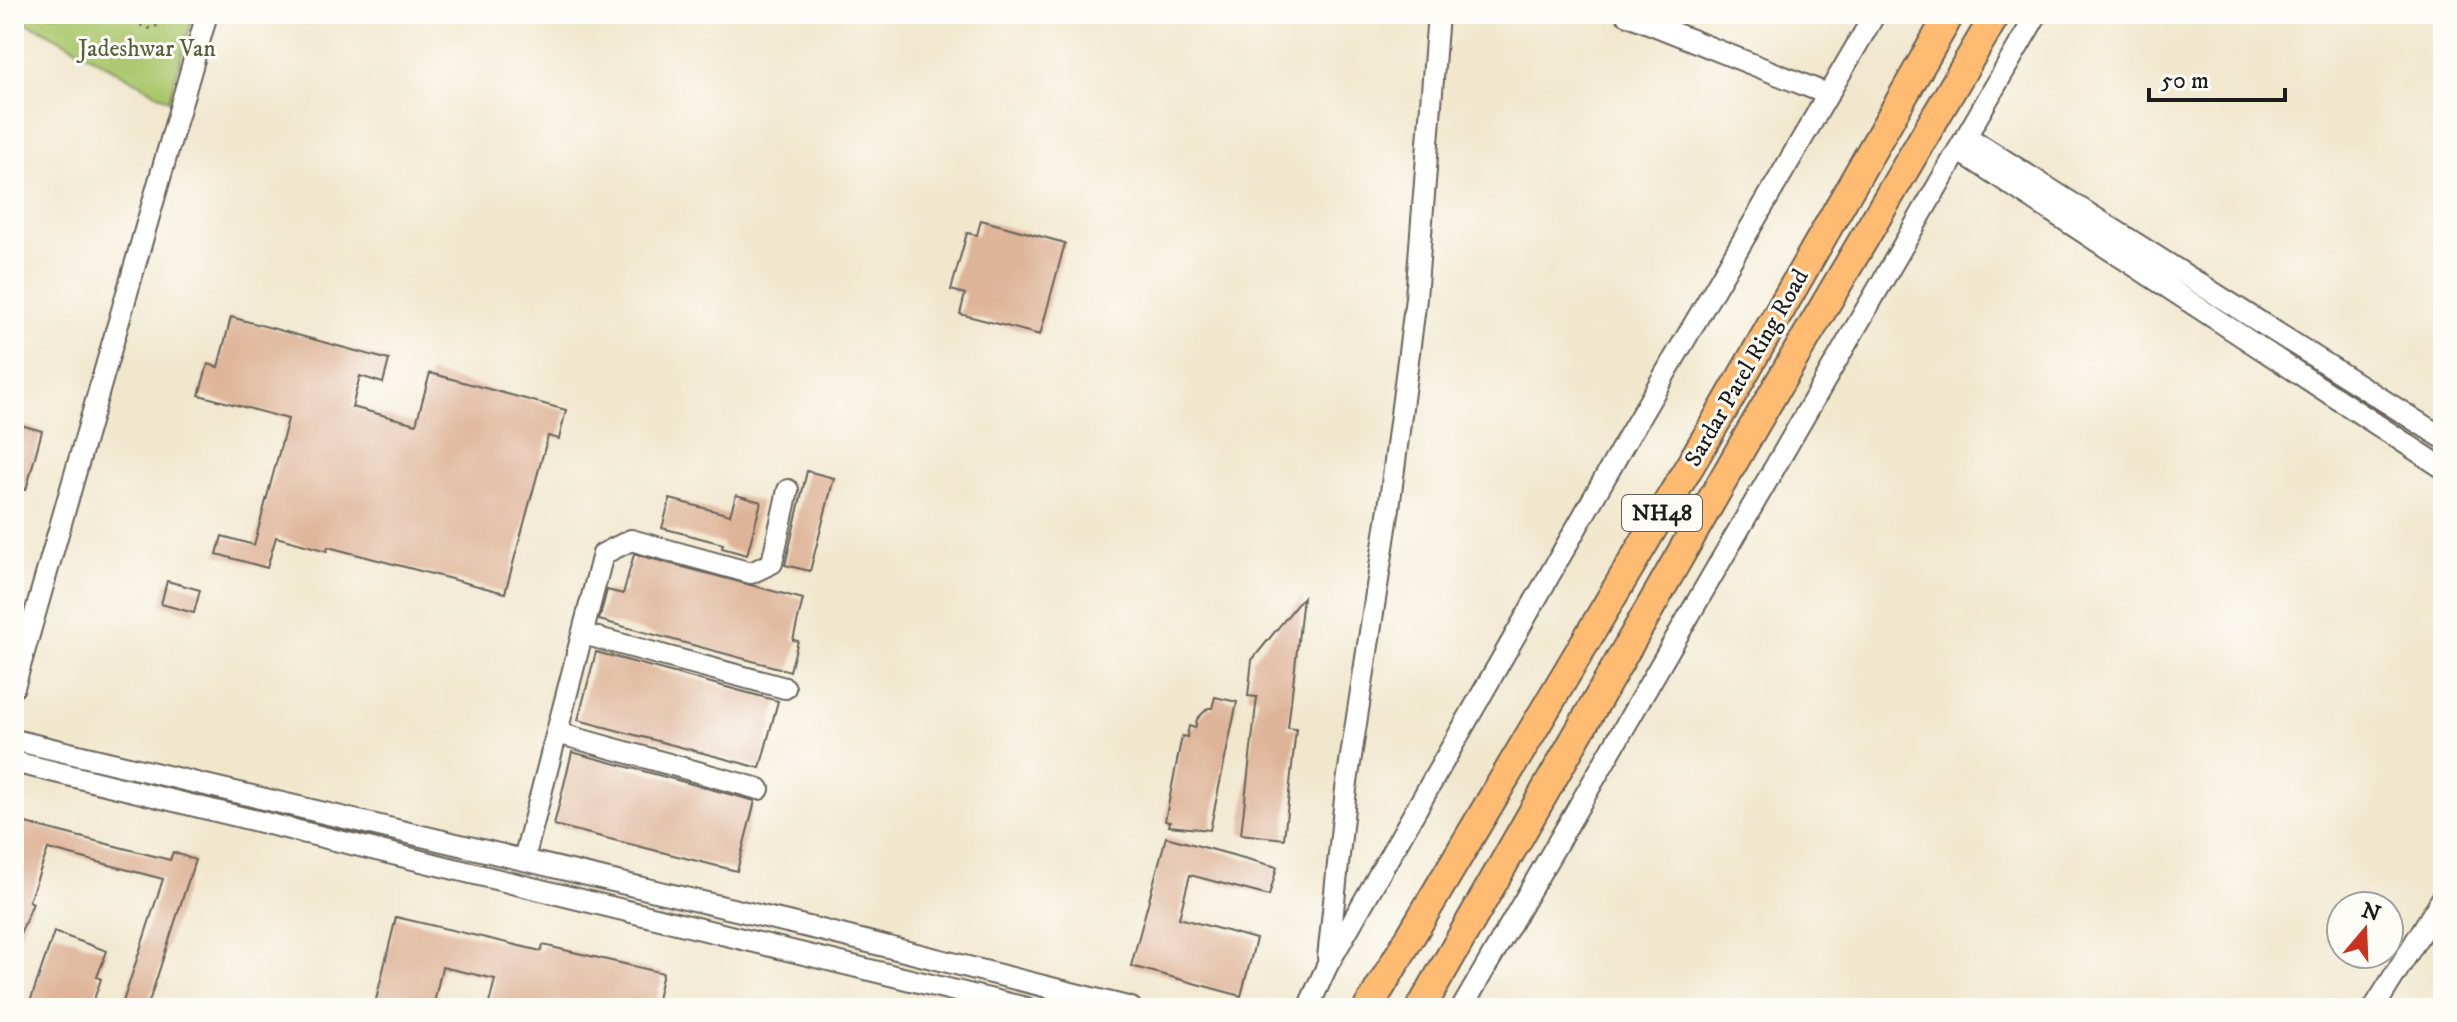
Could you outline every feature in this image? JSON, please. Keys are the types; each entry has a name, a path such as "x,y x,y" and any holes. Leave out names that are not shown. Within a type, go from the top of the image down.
{"highway":[{"name":"Sardar Patel Ring Road","path":"1368,1008 1675,492 1950,14"},
{"name":"Sardar Patel Ring Road","path":"1421,1008 1706,510 1996,14"},
{"path":"1675,492 1706,510"}],"street":[{"path":"14,687 207,14"},
{"path":"1327,966 1346,789 1389,508 1416,298 1438,14"},
{"path":"1626,14 1827,94"},
{"path":"1308,1008 1327,966 1875,14"},
{"path":"1462,1008 2037,14"},
{"path":"1962,143 2443,438"},
{"path":"1962,143 2443,468"},
{"path":"524,859 603,554 631,540 751,573 772,563 788,490"},
{"path":"583,634 785,688"},
{"path":"557,733 759,789"},
{"path":"14,740 524,859 1131,1008"},
{"path":"14,762 1026,1008"},
{"path":"559,894 564,869"},
{"path":"2374,1008 2443,897"}],"path":[{"path":"120,14 126,20 151,29 166,21 168,14"}],"green space":[{"name":"Jadeshwar Van","path":"14,14 194,14 169,100 41,29 14,19"}],"building":[{"path":"981,220 1065,243 1040,335 960,314 965,294 951,290 967,233 977,235"},
{"path":"231,317 389,360 383,383 360,376 352,407 416,424 430,373 566,410 559,439 548,436 505,593 328,547 327,551 276,537 267,568 217,554 222,536 254,545 288,419 199,395 208,364 218,367"},
{"path":"14,423 42,431 26,490 14,487"},
{"path":"807,471 834,478 810,571 785,565"},
{"path":"736,495 761,502 747,555 722,548 723,544 662,528 670,499 730,515"},
{"path":"634,554 803,599 793,640 798,641 790,671 599,620 607,590 623,594"},
{"path":"167,581 200,590 194,613 161,604"},
{"path":"1303,597 1288,728 1296,729 1284,839 1241,834 1257,697 1248,696 1252,660"},
{"path":"596,652 778,701 760,768 578,720"},
{"path":"1215,697 1237,702 1210,830 1169,826 1170,822 1165,821 1182,736 1187,737 1189,726 1195,728 1197,719 1212,708"},
{"path":"572,752 755,801 737,871 554,825"},
{"path":"14,820 170,860 173,852 195,860 147,1008 121,1008 163,879 48,849 29,901 33,903 14,949"},
{"path":"1166,837 1277,867 1269,896 1190,875 1179,918 1256,939 1241,996 1131,966"},
{"path":"396,917 541,951 543,945 663,973 655,1008 623,1008 583,999 582,1008 488,1008 495,979 442,967 433,1008 374,1008"},
{"path":"54,932 107,951 97,977 101,979 91,1008 28,1008"}]}
